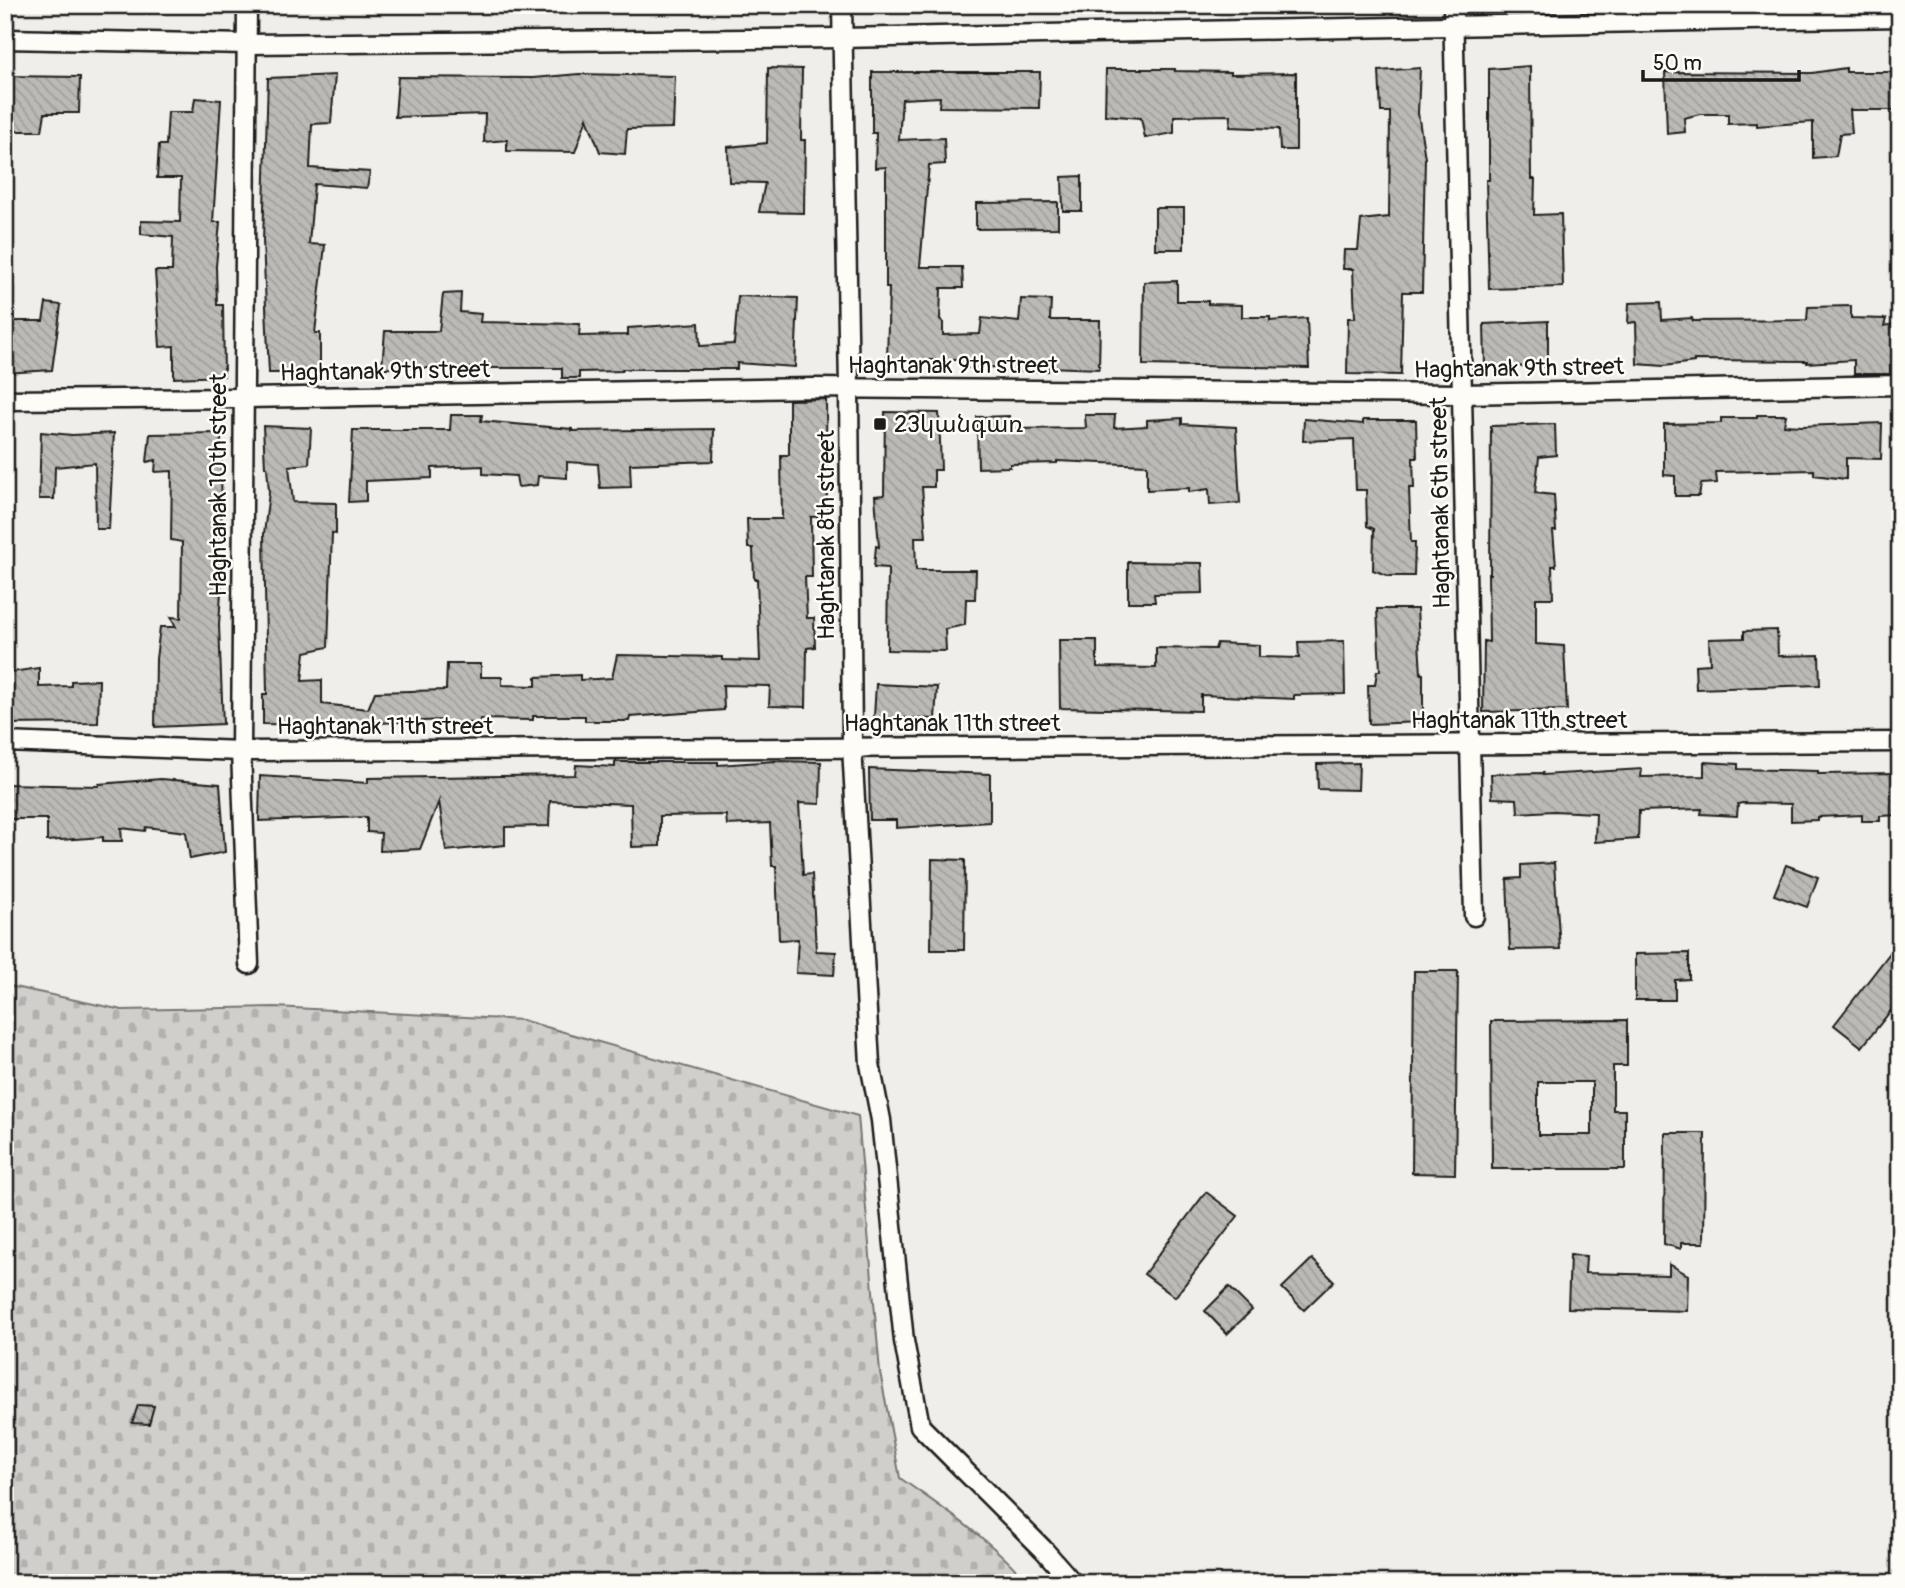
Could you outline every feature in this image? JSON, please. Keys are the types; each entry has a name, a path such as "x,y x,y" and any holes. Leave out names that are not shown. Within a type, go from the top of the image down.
{"street":[{"name":"Haghtanak 10th street","path":"247,5 242,751 249,964"},
{"name":"Haghtanak 8th street","path":"842,5 852,747 870,1064 881,1120 904,1341 919,1426 1044,1549 1073,1583"},
{"name":"Haghtanak 6th street","path":"1452,5 1474,916"},
{"path":"5,39 247,44 841,38 1900,17"},
{"name":"Haghtanak 9th street","path":"5,400 849,388 1463,394 1900,385"},
{"name":"Haghtanak 11th street","path":"5,742 242,751 1900,742"}],"green space":[{"path":"5,985 122,1010 275,1007 522,1020 858,1116 880,1372 900,1478 984,1540 1015,1568 1027,1583 5,1583"}],"building":[{"path":"1530,66 1534,215 1561,214 1563,287 1489,289 1486,180 1489,180 1489,69"},
{"path":"768,68 802,69 804,213 759,212 765,183 729,182 728,147 767,143"},
{"path":"1420,68 1418,113 1425,158 1422,292 1403,292 1401,375 1347,374 1348,318 1355,318 1353,269 1343,269 1344,250 1358,250 1361,220 1389,217 1390,112 1381,112 1379,71"},
{"path":"1846,68 1846,72 1900,72 1900,110 1850,110 1852,133 1840,134 1836,156 1813,158 1813,122 1757,126 1757,123 1728,124 1728,114 1700,114 1684,118 1685,132 1667,134 1665,72 1812,73"},
{"path":"1106,69 1175,69 1231,74 1296,73 1296,150 1280,150 1279,129 1230,127 1231,115 1174,116 1174,133 1145,138 1141,118 1105,115"},
{"path":"872,72 1040,72 1039,108 939,107 940,97 902,99 899,140 944,138 945,164 929,165 920,267 962,267 963,288 941,288 940,319 943,322 943,335 980,334 982,318 1019,322 1021,299 1051,300 1050,320 1100,320 1099,369 1048,367 1048,371 995,372 995,367 963,368 964,360 887,360 889,288 886,288 886,167 875,168"},
{"path":"579,74 675,76 673,128 627,129 625,154 600,152 587,118 575,152 507,151 507,140 484,142 485,114 395,117 398,77 533,78"},
{"path":"335,75 331,123 312,124 310,168 370,172 367,188 314,184 309,244 325,245 315,333 320,333 320,373 269,373 263,241 268,78"},
{"path":"5,76 80,77 79,113 45,113 42,131 5,131"},
{"path":"195,98 221,100 213,222 220,222 216,266 217,305 223,305 224,376 174,378 174,346 160,347 155,271 172,271 173,237 141,234 141,221 180,222 181,178 157,178 159,145 166,145 168,112 193,112"},
{"path":"1082,176 1082,211 1063,211 1062,177"},
{"path":"1058,202 1058,228 976,229 976,203"},
{"path":"1155,208 1184,208 1184,249 1155,249"},
{"path":"1177,281 1177,301 1242,305 1242,317 1270,317 1270,321 1307,318 1309,368 1143,365 1144,282"},
{"path":"461,293 460,312 481,314 480,322 580,324 579,336 628,335 628,328 699,323 700,346 734,344 738,296 798,298 795,367 737,363 737,369 622,369 579,372 579,378 562,378 562,368 382,368 385,331 439,331 443,294"},
{"path":"1661,302 1662,320 1692,318 1693,321 1807,320 1808,307 1851,306 1851,318 1886,319 1884,326 1900,323 1900,363 1890,366 1890,374 1854,374 1854,360 1807,363 1694,360 1664,366 1637,364 1636,322 1628,323 1629,303"},
{"path":"46,303 61,305 52,370 5,373 5,321 43,321"},
{"path":"1548,321 1548,367 1485,366 1484,324"},
{"path":"826,399 827,516 811,517 812,577 805,577 807,618 814,618 815,647 807,648 806,707 769,706 770,686 723,685 724,710 630,717 629,721 585,721 585,716 533,716 533,720 480,719 480,723 445,723 445,720 333,725 263,724 263,694 267,694 264,534 269,492 263,426 311,428 309,464 289,466 293,502 336,503 336,534 332,533 328,647 305,652 302,681 322,680 322,704 368,709 375,692 446,690 447,664 481,664 481,677 502,677 502,685 536,686 536,677 580,675 580,680 612,678 617,655 722,657 722,660 760,661 757,579 754,579 753,548 748,548 747,519 782,519 781,455 789,455 789,400"},
{"path":"885,412 939,413 941,470 934,470 934,487 922,487 926,537 915,537 916,570 976,570 975,599 966,599 965,625 945,629 946,651 887,650 888,568 874,567 876,546 879,547 875,496 884,495"},
{"path":"451,415 482,415 481,421 572,431 714,429 713,461 630,464 631,487 600,488 598,464 567,462 567,478 538,476 537,485 518,487 516,476 483,474 483,466 432,468 432,478 366,481 366,501 349,502 353,430 450,430"},
{"path":"1085,415 1115,415 1114,428 1147,426 1147,420 1182,418 1182,424 1236,427 1240,503 1210,505 1209,489 1189,492 1189,488 1147,490 1147,465 1057,461 978,468 977,417 1009,416 1009,429 1086,428"},
{"path":"1757,415 1786,415 1784,425 1882,423 1881,459 1846,458 1846,479 1814,475 1814,470 1716,472 1717,483 1701,484 1699,496 1675,496 1675,476 1664,475 1664,424 1721,423 1721,418 1757,418"},
{"path":"1304,419 1363,424 1363,420 1416,420 1417,458 1413,458 1414,488 1409,488 1411,542 1415,542 1414,576 1389,576 1373,570 1374,529 1367,526 1366,490 1356,490 1354,439 1303,441"},
{"path":"1555,424 1556,455 1539,457 1535,493 1554,495 1556,531 1553,531 1556,566 1552,566 1553,598 1536,598 1536,644 1564,646 1567,710 1483,712 1484,641 1489,642 1491,426"},
{"path":"41,432 72,435 114,433 109,529 96,529 95,463 55,467 54,499 39,499"},
{"path":"221,433 222,575 219,625 223,724 155,727 156,659 160,627 176,627 171,617 181,618 182,542 171,540 172,471 155,472 156,460 147,462 150,434"},
{"path":"1128,562 1202,563 1203,593 1154,594 1155,602 1128,602"},
{"path":"1377,609 1417,609 1423,674 1423,722 1369,724 1368,685 1375,685 1377,671 1380,671"},
{"path":"1777,630 1778,656 1819,655 1820,685 1696,689 1695,665 1710,664 1709,639 1744,638 1744,631"},
{"path":"1059,640 1097,640 1097,667 1156,668 1156,648 1215,649 1217,643 1259,645 1259,657 1299,658 1298,642 1344,641 1345,694 1294,695 1294,699 1201,695 1201,711 1060,708"},
{"path":"39,668 39,687 71,686 71,681 99,680 98,723 5,724 5,673"},
{"path":"876,684 937,687 935,719 874,717"},
{"path":"775,761 821,762 820,804 799,803 803,875 812,874 816,951 836,952 834,975 796,973 798,939 779,940 776,866 772,866 770,823 727,825 726,815 660,816 660,846 632,847 631,804 550,801 549,826 505,827 505,845 446,851 439,801 420,849 380,851 381,833 367,832 367,817 259,821 260,776 368,783 368,778 575,775 576,765 615,767 615,762 718,762 718,765"},
{"path":"1704,762 1738,764 1738,769 1818,771 1818,774 1900,773 1900,815 1880,816 1880,821 1862,821 1862,815 1791,821 1791,804 1742,803 1738,804 1737,816 1701,814 1702,809 1639,811 1638,839 1595,842 1596,813 1518,813 1517,799 1492,798 1491,774 1543,775 1642,769 1641,777 1704,776"},
{"path":"1359,763 1358,790 1318,789 1317,764"},
{"path":"869,769 990,774 990,822 896,828 896,820 870,820"},
{"path":"161,779 220,784 225,852 190,859 186,832 146,827 145,831 121,828 122,841 103,841 103,837 47,841 47,819 5,819 5,784 99,786"},
{"path":"932,859 965,860 964,950 931,950"},
{"path":"1554,863 1560,949 1510,950 1507,879 1521,878 1521,865"},
{"path":"1786,865 1818,877 1807,907 1774,895"},
{"path":"1900,940 1900,999 1862,1047 1834,1025"},
{"path":"1689,953 1689,979 1675,980 1675,1000 1635,1000 1635,954"},
{"path":"1414,971 1458,971 1455,1174 1412,1173"},
{"path":"1627,1020 1627,1066 1613,1066 1613,1110 1625,1110 1625,1169 1492,1169 1491,1021","holes":["1538,1082 1592,1082 1592,1135 1538,1135"]},
{"path":"1665,1133 1705,1133 1704,1243 1681,1243 1681,1249 1664,1244"},
{"path":"1206,1192 1238,1216 1175,1297 1144,1274"},
{"path":"1570,1255 1586,1256 1585,1273 1669,1275 1669,1264 1688,1275 1687,1311 1568,1308"},
{"path":"1312,1259 1334,1281 1304,1310 1282,1288"},
{"path":"1229,1287 1252,1310 1227,1334 1205,1311"},
{"path":"138,1405 154,1406 149,1424 132,1423"}],"place":[{"name":"23կանգառ","path":"880,424"}]}
